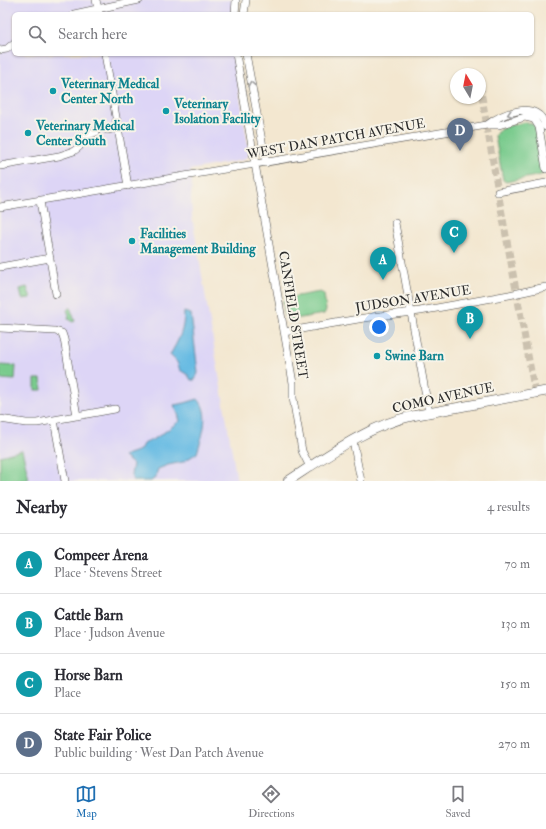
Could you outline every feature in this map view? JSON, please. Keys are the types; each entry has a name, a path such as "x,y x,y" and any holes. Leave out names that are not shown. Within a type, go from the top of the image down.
{"main road":[{"name":"COMO AVENUE","path":"288,481 353,441 392,421 546,391"}],"street":[{"path":"96,0 98,12 139,0"},
{"path":"235,12 236,0"},
{"path":"244,12 246,0"},
{"path":"0,50 12,44"},
{"path":"105,56 128,186"},
{"name":"CANFIELD STREET","path":"236,56 293,383 293,398 302,451 310,467"},
{"path":"246,56 266,163"},
{"name":"WEST DAN PATCH AVENUE","path":"0,207 487,125 497,118 519,111 528,110 533,115"},
{"path":"533,115 542,118 546,127"},
{"path":"533,115 540,128 546,169"},
{"path":"107,130 118,128"},
{"path":"0,166 59,156 74,151 79,147 86,136 96,132"},
{"path":"498,192 546,183"},
{"path":"40,201 56,294"},
{"path":"395,223 429,413"},
{"path":"0,267 50,258"},
{"name":"JUDSON AVENUE","path":"284,332 510,295 546,287"},
{"path":"0,328 57,331 62,333 77,416"},
{"path":"0,419 33,423 115,409"},
{"path":"54,420 65,481"},
{"path":"353,441 361,481"}],"shaded area":[{"path":"0,0 233,0 231,12 12,12 12,56 233,56 249,152 248,156 243,160 190,170 192,182 192,217 237,481 0,481"}],"green space":[{"path":"524,122 535,125 543,173 541,175 506,182 503,180 495,136 503,128"},
{"path":"27,287 31,298 22,299 20,289"},
{"path":"320,292 324,294 326,310 324,314 288,320 285,317 283,301 286,298"},
{"path":"70,307 75,321 73,322 68,318 69,315 67,310"},
{"path":"0,365 16,366 15,380 0,379"},
{"path":"35,379 41,379 42,390 35,390"},
{"path":"22,450 29,479 21,481 0,481 0,456"}],"water":[{"path":"184,312 191,314 198,373 195,380 191,380 188,375 180,370 177,362 170,355 180,335"},
{"path":"198,399 202,405 205,418 203,433 197,453 183,462 158,469 155,478 151,481 133,481 131,475 133,464 123,456 140,450 143,444 158,437 180,421 174,405"}],"tunnel":[{"path":"483,104 535,393"}],"place":[{"name":"Veterinary Medical Center North","path":"53,91"},
{"name":"Veterinary Isolation Facility","path":"166,111"},
{"name":"Veterinary Medical Center South","path":"28,133"},
{"name":"State Fair Police","path":"460,151"},
{"name":"Facilities Management Building","path":"132,241"},
{"name":"Horse Barn","path":"454,253"},
{"name":"Compeer Arena","path":"383,280"},
{"name":"Cattle Barn","path":"470,339"},
{"name":"Swine Barn","path":"377,356"}]}
